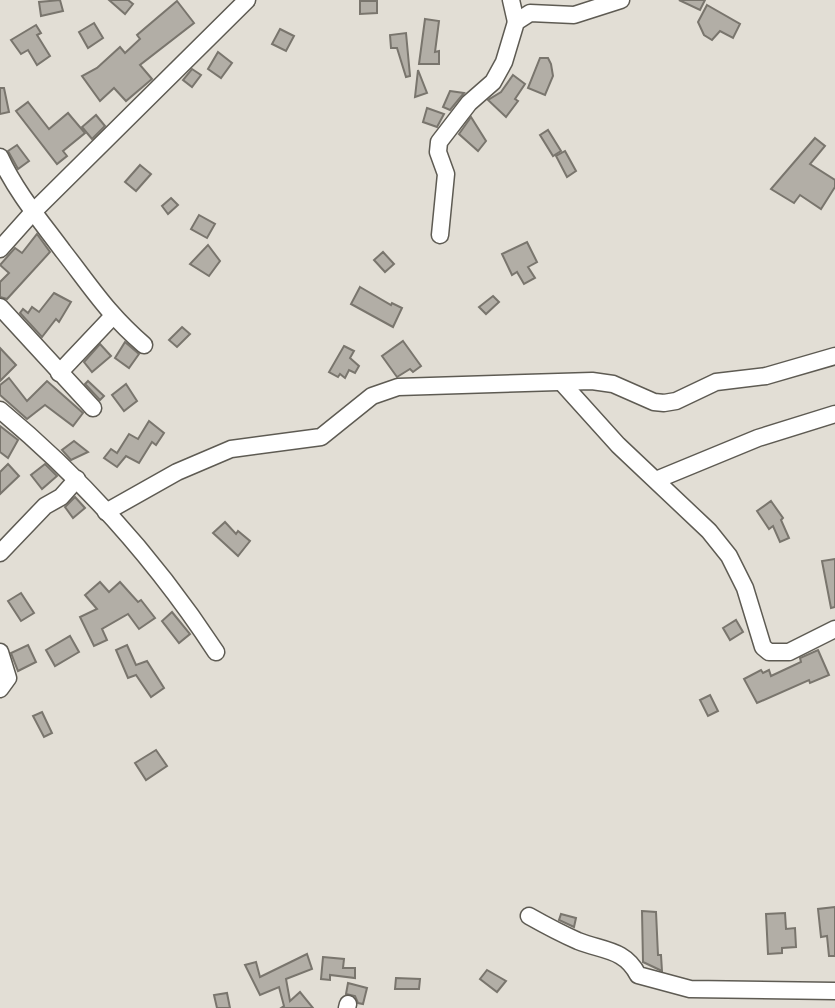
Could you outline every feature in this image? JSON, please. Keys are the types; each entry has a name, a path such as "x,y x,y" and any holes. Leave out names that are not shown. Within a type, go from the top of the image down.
{"street":[{"path":"0,249 33,212 247,0"},
{"path":"440,235 446,174 438,152 439,142 469,103 494,82 504,62 516,22 510,0"},
{"path":"516,22 530,13 573,15 621,0"},
{"path":"0,157 15,188 112,317 144,345"},
{"path":"0,307 93,408"},
{"path":"60,373 112,317"},
{"path":"106,512 177,472 231,449 321,437 372,396 398,387 423,384 563,384 592,381 613,384 654,402 664,403 676,401 716,382 766,376 835,356"},
{"path":"563,384 618,445 709,531 729,556 745,588 763,647 769,652 789,652 835,629"},
{"path":"0,410 77,480 106,512 188,609 216,652"},
{"path":"656,480 758,438 835,414"},
{"path":"0,424 23,429"},
{"path":"0,553 45,506 61,496 77,480"},
{"path":"0,652 8,678 0,689"},
{"path":"529,916 580,942 612,950 631,962 638,975 673,986 808,993 835,991"}],"building":[{"path":"60,0 63,11 41,16 39,2"},
{"path":"109,0 128,0 133,4 125,14"},
{"path":"679,0 705,0 700,10"},
{"path":"177,1 194,23 140,65 152,79 126,101 114,88 100,101 82,76 97,68 120,47 125,53 140,39 137,35"},
{"path":"360,1 377,1 377,13 360,14"},
{"path":"707,5 740,24 733,38 720,31 712,40 704,35 698,22"},
{"path":"425,19 439,21 435,52 439,51 439,64 419,64"},
{"path":"94,23 103,38 88,48 79,32"},
{"path":"36,25 41,33 37,35 50,56 37,65 28,50 21,54 11,40"},
{"path":"280,29 294,36 286,51 272,44"},
{"path":"406,33 410,76 406,77 397,48 391,48 390,35"},
{"path":"218,52 232,63 221,78 208,69"},
{"path":"540,58 548,58 553,76 545,95 528,88"},
{"path":"192,69 201,75 192,87 183,80"},
{"path":"418,70 427,93 415,97"},
{"path":"513,75 525,84 515,99 518,101 506,117 488,100 501,92"},
{"path":"0,88 4,88 9,112 0,114"},
{"path":"450,91 464,93 450,110 443,107"},
{"path":"28,102 49,129 68,113 85,133 63,151 67,156 57,164 16,111"},
{"path":"427,108 444,114 437,127 423,122"},
{"path":"96,115 105,126 92,139 82,127"},
{"path":"471,117 486,141 478,151 459,134"},
{"path":"548,130 561,151 553,156 540,135"},
{"path":"815,138 825,146 810,164 835,180 835,187 821,209 800,195 794,203 771,189"},
{"path":"17,145 29,161 18,169 8,151"},
{"path":"565,151 576,171 567,177 556,156"},
{"path":"140,165 151,174 136,191 125,182"},
{"path":"171,198 178,205 168,214 162,206"},
{"path":"199,215 215,224 207,238 191,229"},
{"path":"37,234 50,252 7,299 0,297 0,282 9,273 0,265 15,248 22,253"},
{"path":"527,242 537,262 528,267 535,278 524,284 517,272 512,275 502,254"},
{"path":"208,245 220,261 209,276 190,264"},
{"path":"383,252 394,264 385,272 374,260"},
{"path":"360,287 391,305 392,303 402,308 393,327 351,304"},
{"path":"54,293 71,302 59,322 56,319 42,337 20,313 23,309 28,313 32,307 39,312"},
{"path":"493,296 499,302 486,314 479,307"},
{"path":"182,327 190,334 177,347 169,340"},
{"path":"403,341 421,366 413,372 410,369 397,377 382,356"},
{"path":"125,342 139,354 129,368 115,358"},
{"path":"100,344 111,356 92,372 84,362"},
{"path":"344,346 354,351 350,358 359,366 355,373 349,370 345,378 329,372"},
{"path":"0,348 16,365 0,381"},
{"path":"9,378 27,401 47,381 83,413 73,426 45,405 27,419 0,395 0,385"},
{"path":"88,381 104,396 100,400 85,384"},
{"path":"126,384 137,401 124,411 112,395"},
{"path":"149,421 164,433 156,445 152,442 139,463 126,456 117,467 104,458 111,449 117,453 129,434 138,439"},
{"path":"0,426 18,440 8,458 0,452"},
{"path":"74,441 88,452 71,460 62,450"},
{"path":"8,464 19,476 0,494 0,472"},
{"path":"45,464 57,476 42,489 31,475"},
{"path":"75,497 85,508 73,518 65,507"},
{"path":"771,501 783,518 781,520 789,538 780,542 773,526 769,529 757,511"},
{"path":"225,522 236,534 238,531 250,541 238,556 213,533"},
{"path":"835,559 835,607 831,608 822,561"},
{"path":"100,582 109,592 120,582 138,602 141,600 155,618 139,629 128,614 102,629 107,640 94,646 80,617 97,609 85,595"},
{"path":"21,593 34,613 21,621 8,601"},
{"path":"172,612 190,634 179,643 162,621"},
{"path":"736,620 743,632 730,640 723,628"},
{"path":"70,636 79,652 55,666 46,650"},
{"path":"28,645 36,662 18,671 11,653"},
{"path":"127,645 136,665 147,661 164,688 151,697 136,675 128,678 116,650"},
{"path":"818,650 829,675 810,683 809,680 757,703 744,679 761,670 763,673 769,670 771,676 801,662 800,658"},
{"path":"710,695 718,711 708,716 700,700"},
{"path":"42,712 52,733 44,737 33,716"},
{"path":"156,750 167,766 146,780 135,763"},
{"path":"835,907 835,956 829,956 827,936 821,937 818,909"},
{"path":"642,911 656,912 658,955 661,955 662,971 643,962"},
{"path":"785,913 786,929 795,928 796,947 782,948 782,953 768,954 766,914"},
{"path":"561,914 576,918 574,927 559,920"},
{"path":"307,954 312,969 286,979 290,1001 300,992 313,1008 281,1008 284,1006 279,987 260,995 245,965 256,962 260,977"},
{"path":"323,957 344,959 343,968 355,968 355,978 330,975 330,980 321,979"},
{"path":"487,970 506,981 497,992 480,979"},
{"path":"396,978 420,979 419,989 395,989"},
{"path":"348,983 367,988 363,1004 358,1003 355,996 346,994"},
{"path":"227,993 230,1008 217,1008 214,995"}]}
